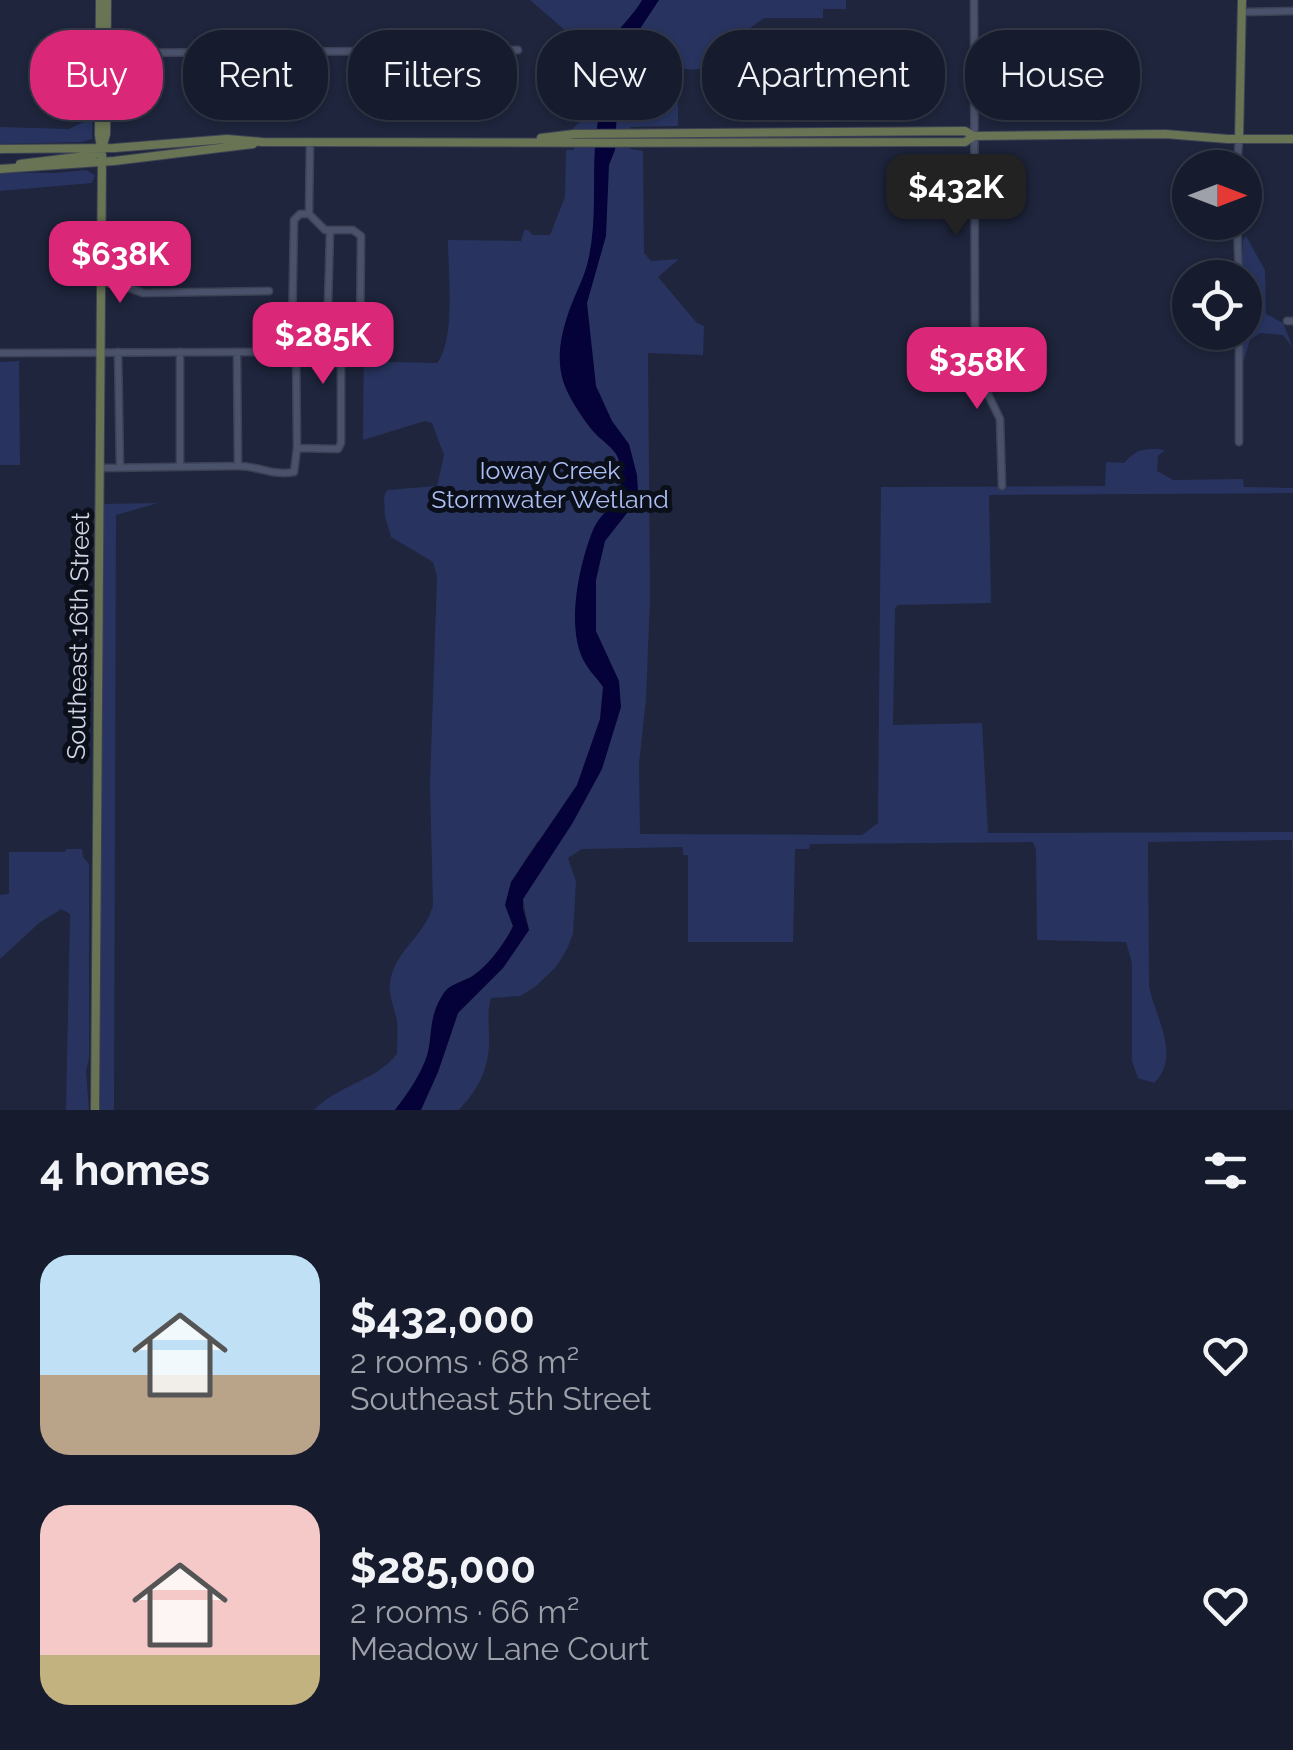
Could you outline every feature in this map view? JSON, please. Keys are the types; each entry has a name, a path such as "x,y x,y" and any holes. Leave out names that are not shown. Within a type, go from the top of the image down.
{"main road":[{"path":"103,0 105,30"},
{"path":"102,149 98,135 103,0"},
{"path":"1238,139 1242,0"},
{"path":"0,168 94,155 102,149 106,120"},
{"path":"574,140 630,134 965,131 974,136 1166,134 1293,138"},
{"path":"0,149 102,149 226,139 574,140 630,145 965,142 974,136"},
{"path":"0,168 102,162 262,142"},
{"name":"Southeast 16th Street","path":"95,1110 102,149"}],"street":[{"path":"974,0 975,352 980,378 1000,418 1002,486"},
{"path":"1242,12 1293,11"},
{"path":"163,53 518,50"},
{"path":"1238,139 1238,150"},
{"path":"309,214 310,142"},
{"path":"100,468 255,466 271,474 294,472 294,220 300,214 309,214 330,231 353,230 360,236 360,340 296,343"},
{"path":"326,343 330,231"},
{"path":"102,283 143,293 269,291"},
{"path":"297,448 338,449 342,443 341,343"},
{"path":"1239,350 1239,442"},
{"path":"118,352 120,468"},
{"path":"180,352 180,467"},
{"path":"238,352 238,466"},
{"path":"0,353 268,352"}],"green space":[{"path":"530,0 846,0 846,9 823,9 823,18 764,18 747,30 702,30 701,69 682,68 682,30 565,30"},
{"path":"93,120 92,139 82,142 0,144 0,127 69,129"},
{"name":"Ioway Creek Stormwater Wetland","path":"678,120 678,126 630,127 630,149 643,151 644,253 651,261 679,259 658,277 697,323 704,326 703,355 648,353 650,598 639,764 640,834 862,835 878,823 881,487 1105,486 1106,462 1124,463 1142,450 1152,449 1165,450 1158,456 1157,471 1173,480 1243,479 1244,487 1293,488 1293,493 989,495 991,603 895,608 893,725 982,723 988,833 1293,832 1293,940 1292,840 1148,842 1149,986 1166,1048 1162,1073 1154,1083 1138,1078 1132,1061 1132,963 1126,942 1037,940 1033,842 810,844 809,849 795,849 793,942 688,942 688,855 683,855 683,847 582,849 568,858 576,881 573,934 556,967 520,996 491,998 485,1068 478,1086 459,1110 420,1110 458,1013 503,968 529,930 523,899 560,842 538,841 518,871 511,892 513,927 485,966 448,988 442,996 424,1063 395,1110 314,1110 378,1071 397,1054 397,1022 390,982 398,961 433,905 430,784 437,577 433,562 391,537 384,497 387,490 437,486 444,455 432,423 425,421 363,440 364,343 386,362 437,363 449,322 448,240 521,241 524,230 533,235 550,235 565,197 566,150 574,150 574,127 581,121"},
{"path":"86,170 95,175 92,183 0,191 0,172"},
{"path":"1243,240 1248,240 1259,260 1243,260"},
{"path":"1262,265 1266,314 1283,323 1293,348 1283,335 1262,333"},
{"path":"19,361 20,465 0,465 0,362"},
{"path":"158,503 116,515 114,1110 99,1110 104,504"},
{"path":"82,849 89,864 89,1110 66,1110 70,914 61,909 39,923 0,959 0,895 9,894 9,852"}],"shaded area":[{"path":"642,0 659,0 639,30 619,30"},
{"path":"598,120 616,120 615,150 609,165 606,236 587,303 596,386 612,421 629,444 637,475 638,491 631,508 605,541 596,580 596,631 619,681 621,707 602,769 523,899 529,930 503,968 458,1013 421,1110 395,1110 424,1063 442,996 448,988 485,966 510,932 513,926 505,905 511,882 577,785 600,719 603,687 579,649 576,597 588,544 597,522 618,496 621,469 617,455 592,430 570,398 560,365 564,328 590,249"}]}
